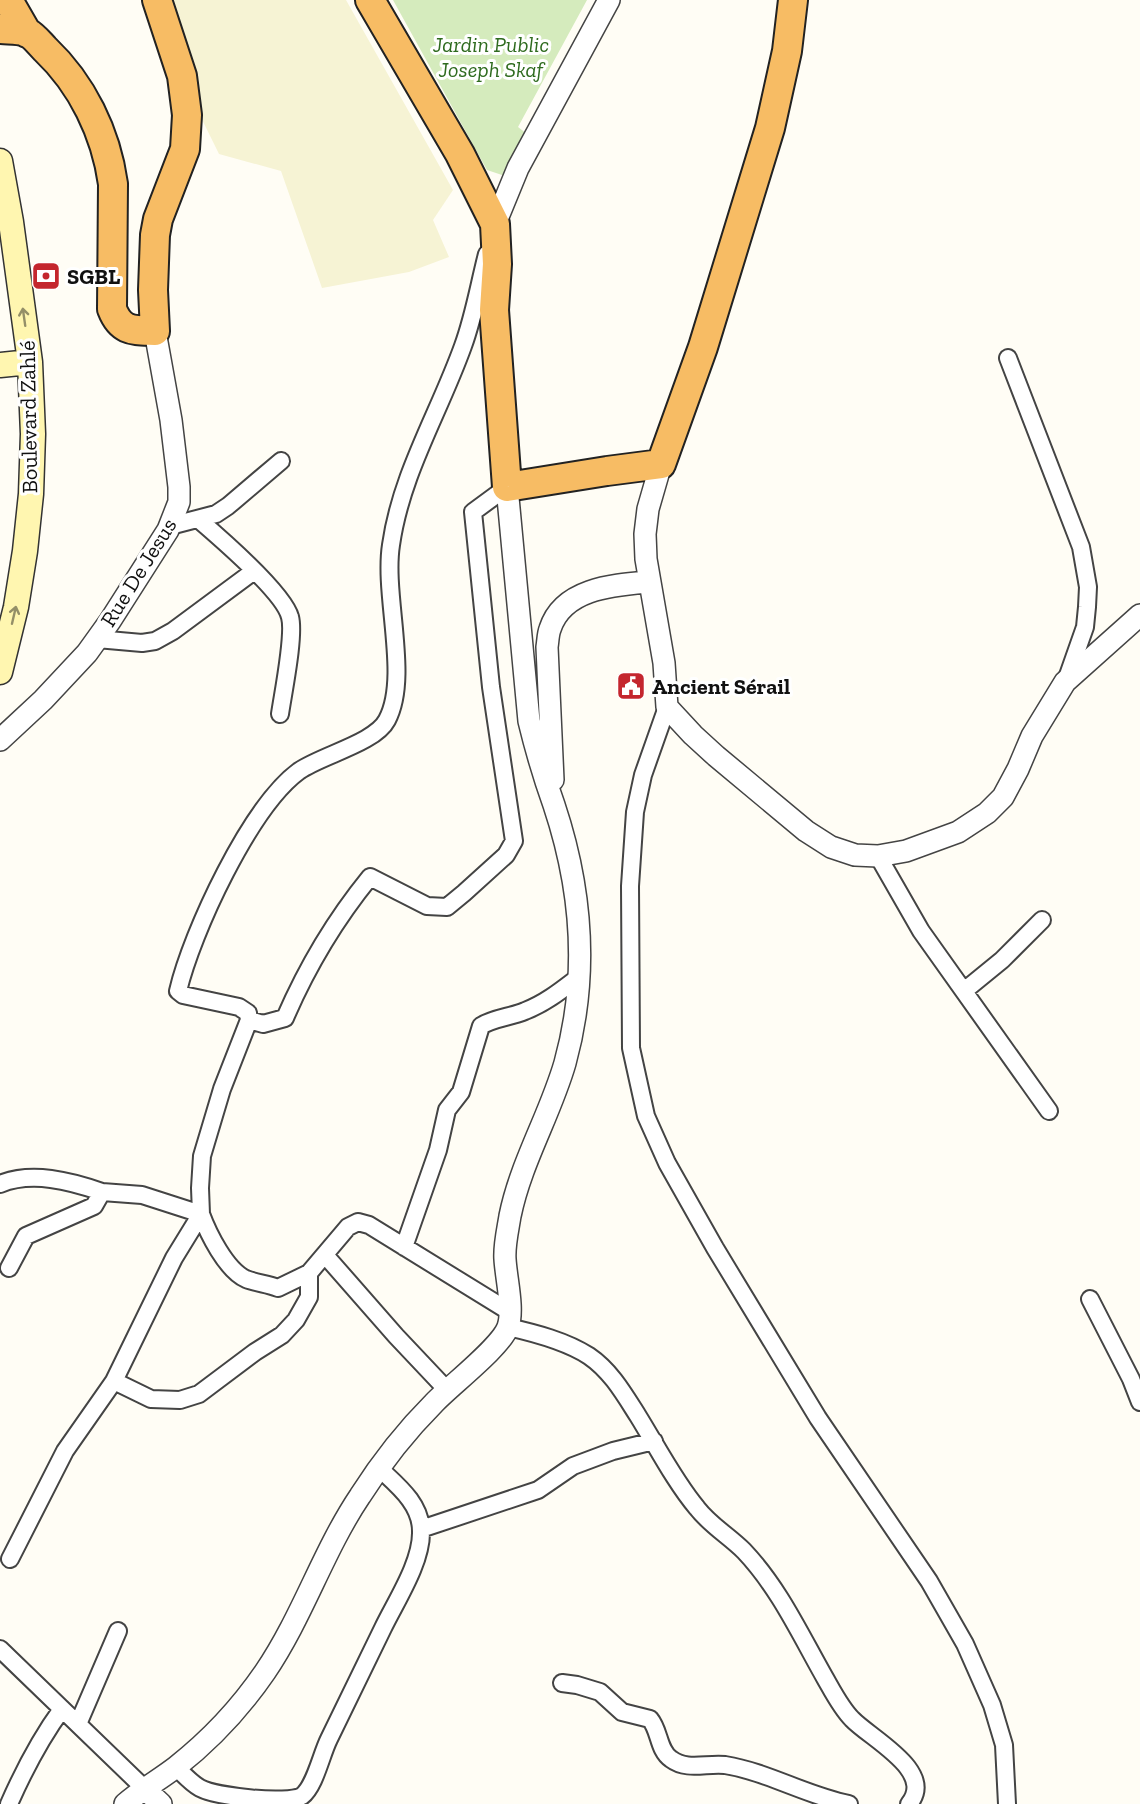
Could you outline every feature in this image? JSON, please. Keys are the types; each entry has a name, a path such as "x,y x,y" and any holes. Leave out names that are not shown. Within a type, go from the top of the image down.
{"highway":[{"path":"8,0 14,31 56,59 82,94 111,165 114,224 112,309 115,318 122,326 132,330 155,331 153,290 155,235 158,219 185,148 187,115 182,76 157,0"},
{"path":"370,0 460,154 495,224 497,264 494,310 507,488 661,464 703,347 770,128 787,51 793,0"}],"main road":[{"name":"Boulevard Zahlé","path":"0,161 11,222 30,362 33,434 31,494 25,551 16,607 0,672"},
{"path":"0,365 30,362"}],"street":[{"path":"609,0 518,168 495,224 473,316 463,346 411,467 397,512 390,549 397,686 388,718 384,725 371,736 301,770 273,795 238,850 212,902 183,974 178,991 239,1007 248,1012 249,1020 222,1089 202,1156 201,1214 208,1231 227,1262 245,1278 278,1288 309,1273 348,1227 358,1222 369,1225 526,1331 566,1344 589,1357 614,1381 697,1508 744,1551 776,1593 802,1634 841,1706 858,1725 895,1754 910,1771 916,1786 909,1804"},
{"name":"Rue De Jesus","path":"0,741 87,653 170,526 179,502 179,487 171,420 155,331"},
{"path":"667,707 716,756 806,831 831,847 855,855 878,856 906,851 934,842 958,832 987,813 1003,797 1036,728 1065,682 1085,627 1088,587 1081,547 1008,358"},
{"path":"170,526 216,514 280,461"},
{"path":"661,464 648,509 645,559 664,663 667,707 643,775 634,812 630,886 631,1048 646,1116 667,1163 715,1248 818,1418 929,1581 964,1644 992,1705 1004,1744 1007,1804"},
{"path":"125,1804 176,1767 224,1722 264,1673 290,1630 360,1495 409,1428 500,1341 509,1320 505,1255 510,1215 532,1145 565,1064 580,976 581,940 576,895 554,805 546,785 529,721 507,488 473,512 490,687 514,841 506,855 447,907 427,906 370,877 334,924 300,984 285,1017 263,1024 249,1020"},
{"path":"198,519 254,571 280,599 290,617 291,627 280,714"},
{"path":"97,639 142,643 154,641 173,631 254,571"},
{"path":"554,805 547,647 550,629 558,614 571,601 596,589 649,582"},
{"path":"1065,682 1140,615"},
{"path":"878,856 921,931 1049,1111"},
{"path":"964,991 1002,960 1042,920"},
{"path":"404,1247 438,1150 447,1110 461,1092 467,1078 481,1026 514,1016 543,1003 580,976"},
{"path":"0,1184 35,1177 78,1184 102,1192 142,1195 201,1214"},
{"path":"9,1268 26,1236 94,1206 102,1192"},
{"path":"10,1559 65,1451 114,1381 174,1258 201,1214"},
{"path":"325,1255 447,1390"},
{"path":"114,1381 151,1399 180,1400 199,1394 282,1335 296,1320 309,1297 309,1273"},
{"path":"1090,1299 1140,1401"},
{"path":"422,1529 538,1490 573,1466 613,1451 654,1442"},
{"path":"176,1767 200,1788 225,1797 289,1801 303,1796 313,1781 321,1755 410,1572 419,1547 422,1529 410,1498 380,1469"},
{"path":"78,1724 117,1631"},
{"path":"0,1649 161,1804"},
{"path":"562,1683 577,1684 600,1692 622,1712 650,1719 657,1730 664,1752 680,1764 725,1766 849,1804"},
{"path":"9,1804 32,1753 62,1708"}],"shaded area":[{"path":"143,0 346,0 453,190 433,220 449,257 409,272 322,288 281,171 219,154"}],"green space":[{"name":"Jardin Public Joseph Skaf","path":"393,0 587,0 518,127 527,134 505,176 487,170"}],"place":[{"name":"SGBL","path":"46,276"},
{"name":"Ancient Sérail","path":"631,686"}]}
